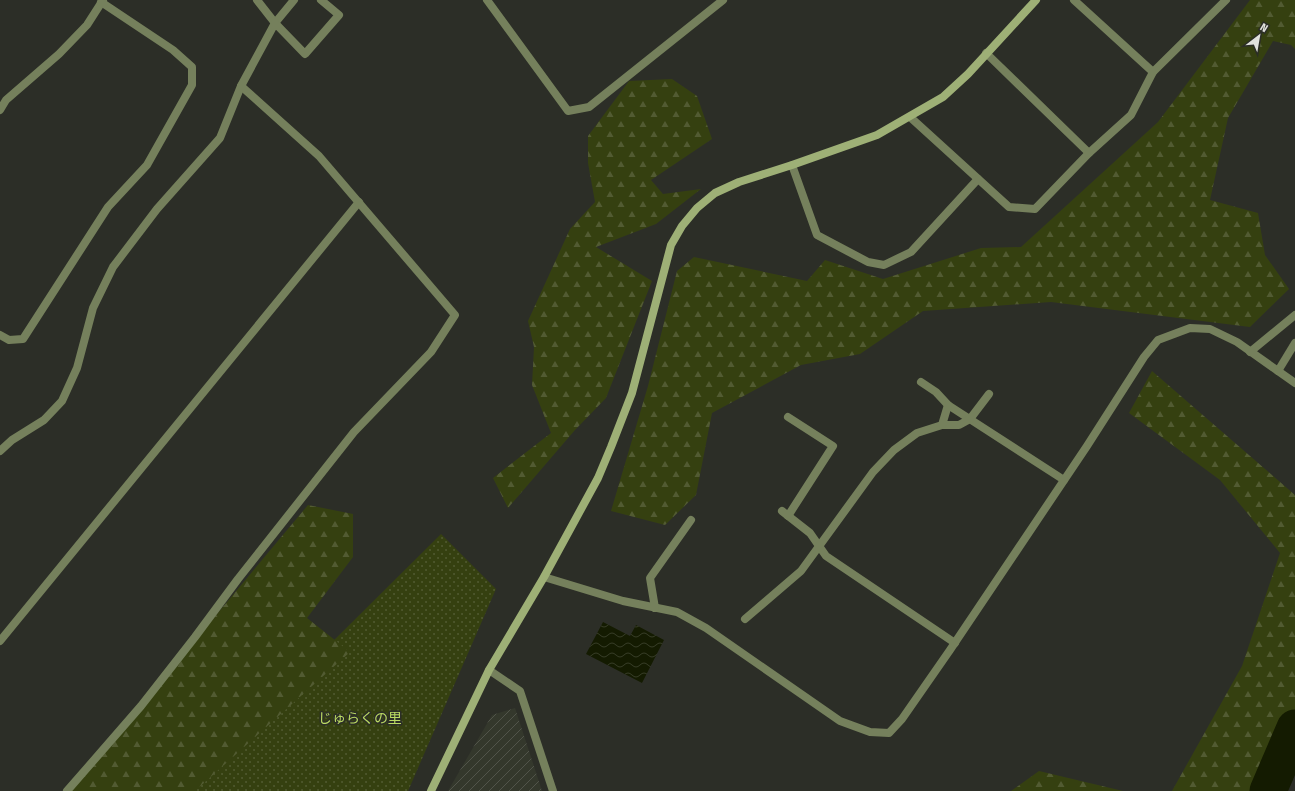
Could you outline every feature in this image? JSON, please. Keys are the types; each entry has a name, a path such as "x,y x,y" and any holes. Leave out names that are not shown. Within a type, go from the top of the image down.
{"street":[{"path":"257,0 275,23 305,54 339,15 321,0"},
{"path":"0,451 12,440 44,420 62,401 76,368 93,308 113,267 157,210 220,138 241,86 275,23 294,0"},
{"path":"491,1 568,111 589,107 724,0"},
{"path":"431,791 489,670 544,577 598,478 632,393 662,275 671,245 682,226 697,208 715,193 739,182 792,165 877,134 943,97 968,74 1036,0"},
{"path":"1074,0 1153,72"},
{"path":"0,110 6,100 59,54 87,25 102,1 173,50 192,67 192,85 147,165 108,207 23,339 9,340 0,335"},
{"path":"910,116 1009,207 1035,208 1089,153 1131,115 1153,72 1224,1"},
{"path":"986,53 1089,153"},
{"path":"67,791 141,706 238,579 354,432 431,352 455,315 319,156 241,86"},
{"path":"792,165 817,235 868,262 884,266 911,252 978,179"},
{"path":"0,641 359,202"},
{"path":"1250,352 1295,315"},
{"path":"544,577 623,601 676,612 706,628 840,721 870,732 889,733 902,719 955,642 1064,480 1144,357 1158,340 1190,328 1210,329 1237,342 1295,383"},
{"path":"1278,371 1295,343"},
{"path":"921,382 936,392 948,405 1064,480"},
{"path":"745,619 801,571 820,547 873,472 894,450 917,433 942,425 959,425 970,419 989,394"},
{"path":"942,425 948,405"},
{"path":"788,417 834,446 785,513 810,533 826,556 955,642"},
{"path":"655,608 650,578 691,520"},
{"path":"489,670 520,691 552,791"}],"shaded area":[{"path":"515,708 542,791 448,791 492,715"}],"green space":[{"path":"1250,0 1295,0 1295,49 1291,45 1273,41 1228,118 1210,200 1258,213 1265,255 1289,289 1250,327 1051,302 923,311 860,354 801,365 712,413 696,495 665,525 611,511 648,386 677,271 694,257 807,281 825,260 883,279 981,248 1021,247 1158,122"},
{"path":"672,79 697,96 712,139 651,180 663,194 701,189 656,224 596,247 652,281 606,398 575,430 508,508 493,478 551,433 532,385 534,347 528,321 570,229 595,202 588,163 588,136 629,81"},
{"path":"1152,371 1295,495 1295,772 1282,791 1172,791 1242,666 1280,553 1220,480 1129,413"},
{"path":"308,505 353,514 353,557 307,618 350,652 195,791 69,791"},
{"name":"じゅらくの里","path":"441,534 496,589 408,791 182,791"},
{"path":"1039,771 1123,791 1011,791"}],"water":[{"path":"603,622 630,636 636,625 664,640 642,683 586,654"}],"waterway":[{"path":"1268,791 1295,728"}]}
